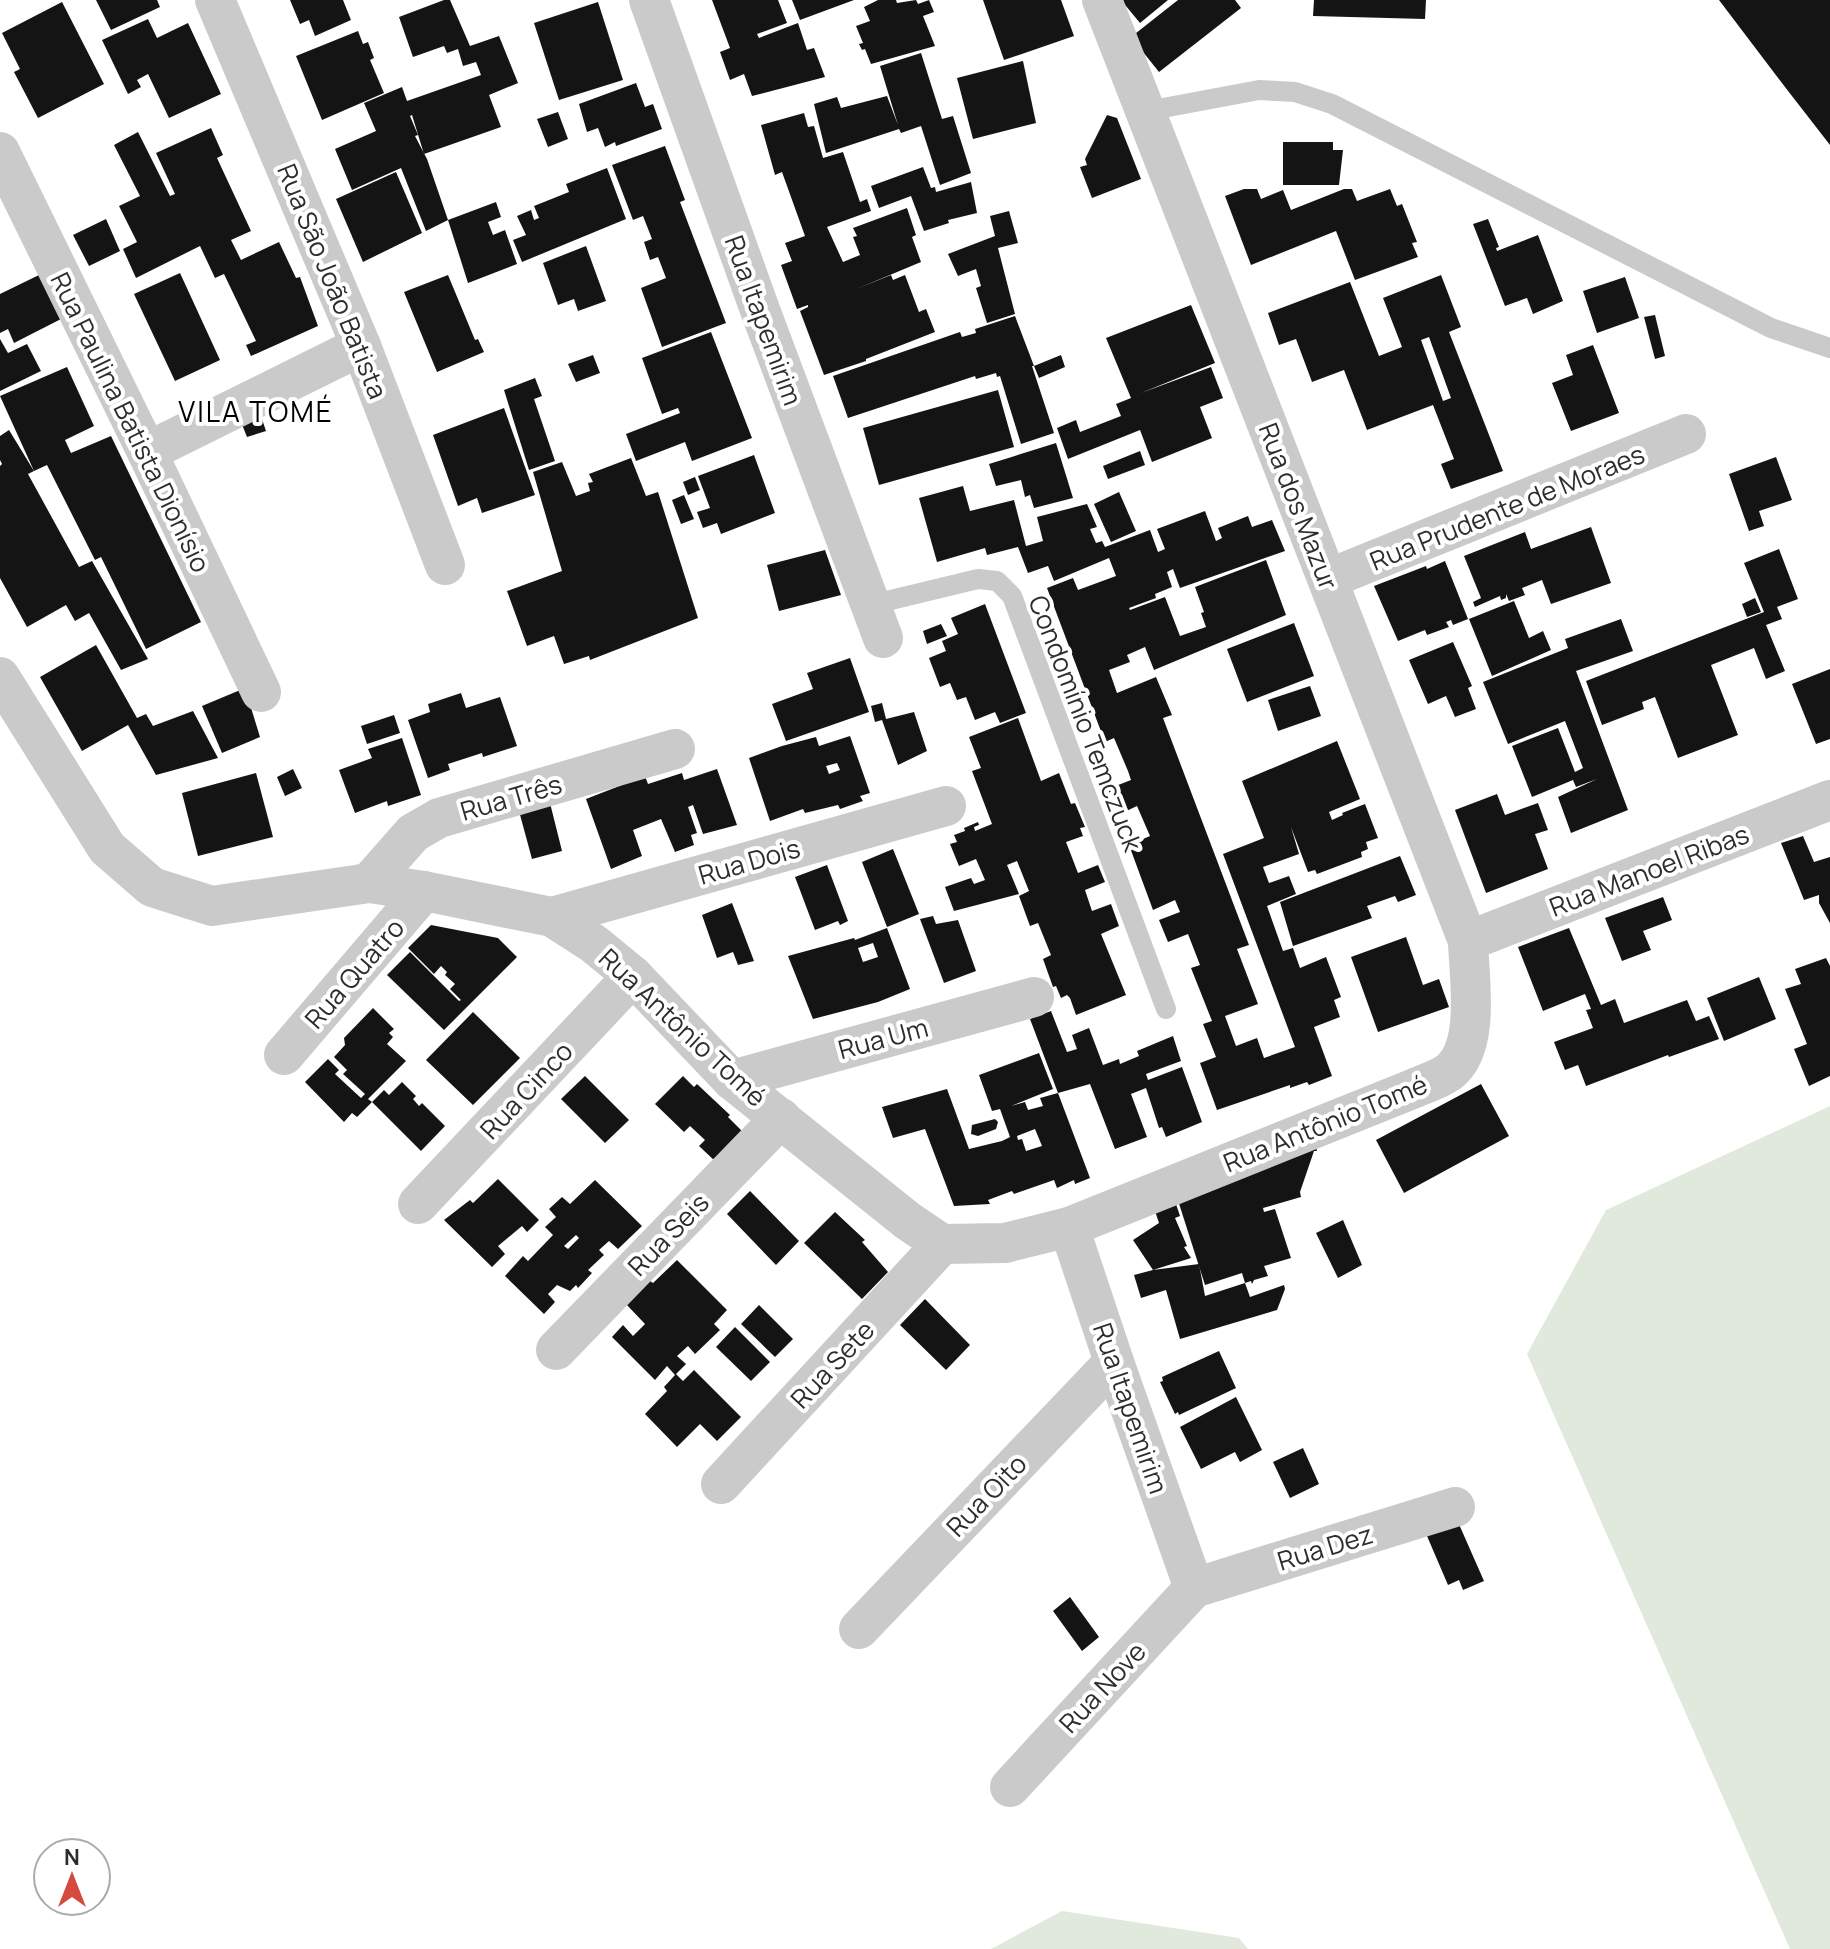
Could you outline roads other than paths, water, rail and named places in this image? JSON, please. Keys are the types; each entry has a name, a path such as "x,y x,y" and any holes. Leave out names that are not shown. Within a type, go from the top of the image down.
{"street":[{"name":"Rua São João Batista","path":"215,0 361,346 445,565"},
{"name":"Rua Itapemirim","path":"649,0 876,622"},
{"name":"Rua dos Mazur","path":"1102,0 1468,941 1470,1018"},
{"name":"Rua Paulina Batista Dionísio","path":"0,152 261,692"},
{"path":"147,452 361,346"},
{"name":"Rua Prudente de Moraes","path":"1328,579 1686,434"},
{"name":"Rua Antônio Tomé","path":"0,677 107,848 152,887 212,906 369,883 552,917 594,944 633,976 732,1080 908,1221 942,1244 1005,1243 1069,1227 1415,1088 1449,1071 1466,1050 1470,1018"},
{"name":"Rua Três","path":"369,883 413,833 439,818 675,749"},
{"name":"Rua Manoel Ribas","path":"1468,941 1830,800"},
{"name":"Rua Dois","path":"552,917 946,806"},
{"name":"Rua Quatro","path":"284,1055 424,891"},
{"name":"Rua Cinco","path":"418,1204 633,976"},
{"name":"Rua Um","path":"732,1080 1034,997"},
{"name":"Rua Seis","path":"556,1350 781,1118"},
{"name":"Rua Itapemirim","path":"1069,1227 1194,1588"},
{"name":"Rua Sete","path":"721,1484 942,1244"},
{"name":"Rua Oito","path":"859,1629 1114,1362"},
{"name":"Rua Dez","path":"1194,1588 1455,1507"},
{"name":"Rua Nove","path":"1010,1787 1194,1588"}],"lane":[{"path":"1147,111 1259,90 1295,92 1332,104 1771,328 1830,348"},
{"name":"Condomínio Temczuck","path":"876,622 978,579 997,581 1012,596 1166,1009"}],"district":[{"name":"VILA TOMÉ","path":"256,411"}]}
